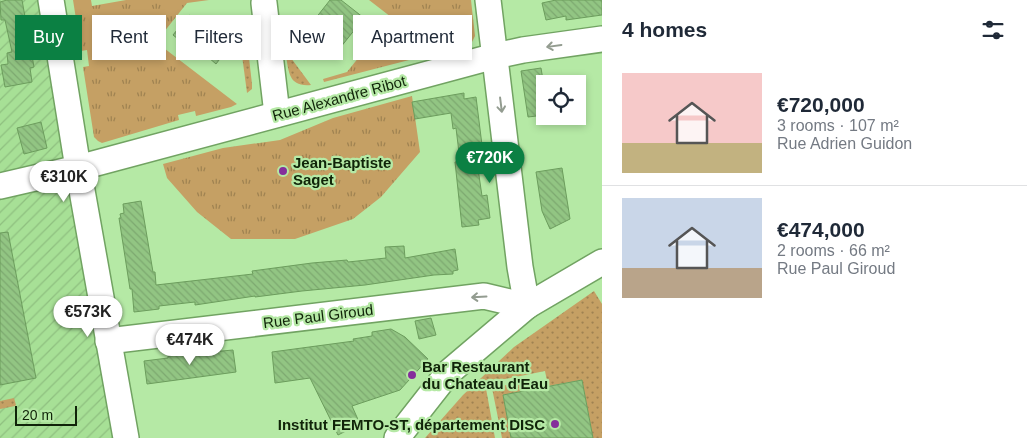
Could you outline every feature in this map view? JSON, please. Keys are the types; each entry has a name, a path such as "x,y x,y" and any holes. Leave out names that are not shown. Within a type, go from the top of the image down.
{"street":[{"path":"51,0 78,168 126,438"},
{"path":"488,0 526,306"},
{"path":"261,1 277,114"},
{"name":"Rue Alexandre Ribot","path":"0,186 78,168 495,56 523,50 602,39"},
{"path":"397,438 448,373 526,306 602,262"},
{"name":"Rue Paul Giroud","path":"108,341 484,296 526,306"}],"shaded area":[{"path":"0,0 40,0 43,15 15,15 15,60 51,60 122,438 0,438"}],"green space":[{"path":"73,0 91,0 92,6 126,0 209,0 187,3 166,29 166,15 92,15 92,60 166,60 166,50 176,57 176,60 180,60 237,104 196,116 195,111 178,115 179,120 102,143 98,141 94,137 83,67 89,66 87,50 82,51 82,15 75,15"},
{"path":"369,0 471,0 475,36 472,42 472,15 388,15"},
{"path":"243,60 249,60 252,89 247,93"},
{"path":"287,60 292,60 311,85 298,84 291,78"},
{"path":"357,60 409,60 324,82 323,79 347,72"},
{"path":"412,96 420,152 381,197 353,219 295,239 231,239 197,212 167,178 163,164 223,148 280,140 333,118"},
{"path":"594,291 602,304 602,438 593,438 582,380 548,386 545,371 485,383 495,438 425,438 463,395 514,347"},
{"path":"535,379 537,388 503,395 511,438 502,438 492,388"},
{"path":"14,398 15,406 0,409 0,401"}],"building":[{"path":"22,0 25,15 15,15 15,60 33,60 34,67 30,68 32,82 5,87 1,65 8,64 7,53 12,52 5,20 1,20 0,2"},
{"path":"330,0 341,0 360,15 353,15 353,32 343,44 343,15 318,15"},
{"path":"556,0 602,0 602,15 566,20 566,16 546,20 542,3"},
{"path":"541,68 542,75 536,75 536,116 528,117 521,71"},
{"path":"464,93 464,99 476,97 484,161 477,162 482,196 487,195 490,218 478,220 479,225 462,227 455,162 460,161 456,128 453,129 451,113 415,119 412,102"},
{"path":"41,122 47,148 24,154 17,128"},
{"path":"562,168 570,219 550,229 542,211 536,172"},
{"path":"141,201 156,285 253,274 252,271 312,263 386,258 385,247 404,246 405,258 455,249 458,270 453,271 453,274 255,296 195,305 195,302 159,306 159,309 134,312 132,289 130,289 119,218 121,218 120,214 124,213 123,204"},
{"path":"8,232 36,378 0,385 0,233"},
{"path":"431,318 436,335 419,339 415,321"},
{"path":"391,329 405,337 428,359 400,390 352,406 360,424 338,435 310,378 275,383 272,352 354,341 353,339 372,336 372,332"},
{"path":"233,350 236,372 147,384 144,361 168,358 168,356"},
{"path":"582,380 593,438 511,438 503,395"}],"place":[{"name":"Jean-Baptiste Saget","path":"283,171"},
{"name":"Bar Restaurant du Chateau d'Eau","path":"412,375"},
{"name":"Institut FEMTO-ST, département DISC","path":"555,424"}]}
